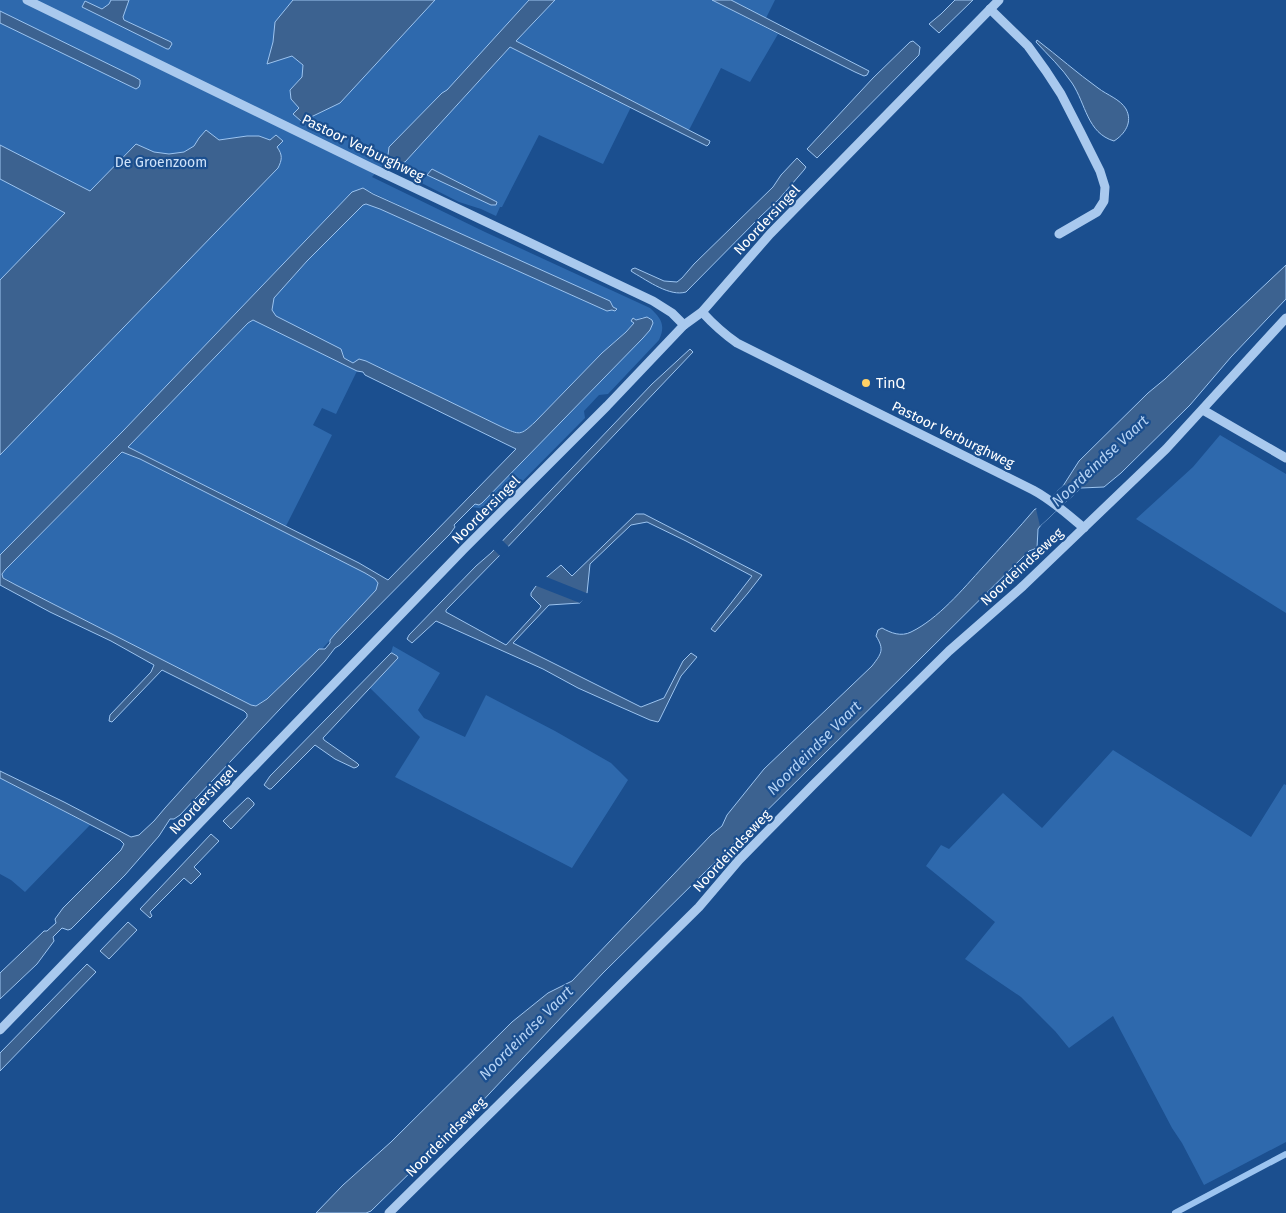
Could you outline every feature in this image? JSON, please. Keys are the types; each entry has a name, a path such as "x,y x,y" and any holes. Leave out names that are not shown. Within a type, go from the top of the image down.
{"street":[{"name":"Pastoor Verburghweg","path":"27,0 370,167 653,301 672,313 684,325"},
{"name":"Noordersingel","path":"0,1030 464,550 607,406 684,325 702,312 770,234 999,0"},
{"path":"990,9 1028,46 1061,94 1100,172 1105,188 1104,202 1097,212 1060,234"},
{"name":"Pastoor Verburghweg","path":"702,312 727,336 737,342 1048,498 1084,528"},
{"name":"Noordeindseweg","path":"389,1213 699,907 739,860 949,651 1023,586 1166,449 1286,318"},
{"path":"1203,410 1286,458"}],"green space":[{"name":"De Groenzoom","path":"0,0 540,0 405,162 510,47 631,107 603,164 539,135 496,216 459,202 384,164 372,177 485,232 650,308 661,322 662,330 659,340 608,394 599,395 584,411 585,418 495,509 471,507 482,503 650,330 643,317 636,320 535,422 520,433 502,427 366,361 353,363 344,358 343,353 276,316 272,311 273,298 363,205 368,204 380,209 607,311 612,310 613,307 612,304 362,188 0,567","holes":["432,169 497,202 491,205 428,175"]},
{"path":"555,0 712,0 778,34 750,82 721,68 689,130 515,41"},
{"path":"731,0 775,0 766,18"},
{"path":"253,319 357,371 336,414 322,408 313,425 332,435 286,526 128,447"},
{"path":"1220,435 1286,474 1286,613 1136,519 1193,467"},
{"path":"123,452 365,573 378,583 376,590 322,649 319,649 267,699 256,706 3,577 2,574 5,570"},
{"path":"393,646 440,673 418,710 424,718 465,737 486,695 611,763 628,780 572,868 395,777 420,737 370,688 397,658 397,656 391,653"},
{"path":"1113,750 1251,837 1284,784 1286,785 1286,1142 1204,1185 1113,1016 1069,1048 1021,997 965,959 995,922 926,866 941,845 949,849 1003,793 1042,828"},
{"path":"0,778 90,825 25,892 11,880 0,874"}],"water":[{"path":"111,0 129,0 123,17 124,20 171,42 172,44 169,49 82,7 85,1 102,9"},
{"path":"293,0 435,0 340,103 311,117 307,115 301,121 293,114 299,108 291,99 290,90 302,77 303,65 292,56 267,64 273,42 275,22"},
{"path":"529,0 555,0 516,41 710,141 709,144 707,146 510,47 405,162 401,163 390,158 388,155 389,147 447,90"},
{"path":"712,0 731,0 869,71 864,76 855,72"},
{"path":"955,0 973,0 939,33 929,24"},
{"path":"0,11 135,77 140,80 139,87 136,89 0,23"},
{"path":"1037,40 1102,91 1117,100 1126,109 1129,119 1127,127 1118,138 1114,141 1098,132 1088,117 1072,83 1036,42"},
{"path":"913,41 920,47 919,55 817,158 807,149 873,78"},
{"path":"206,130 219,140 259,136 270,140 276,135 283,141 277,147 281,158 278,168 0,455 0,280 65,213 0,179 0,145 90,191 136,144 154,152 169,154 184,152 194,146"},
{"path":"797,158 806,167 804,170 779,199 686,292 680,293 666,290 631,271 635,268 664,281 677,282 773,187"},
{"path":"432,169 497,202 496,205 491,205 427,175"},
{"path":"363,188 610,301 613,307 617,309 615,311 607,311 366,204 307,261 274,298 272,310 276,316 341,349 344,358 353,363 359,359 366,361 502,427 520,433 535,422 602,353 626,332 634,323 631,321 633,318 636,320 647,317 652,320 653,323 650,330 482,503 479,505 475,504 454,525 455,527 450,534 335,648 313,674 180,815 170,819 159,836 125,875 71,929 62,928 53,937 54,941 37,964 0,999 0,973 44,931 47,931 56,923 55,919 63,908 121,850 124,844 120,840 0,778 0,771 131,837 139,835 154,821 247,717 247,714 162,670 112,722 109,721 110,715 151,672 154,665 0,585 0,555 123,431 352,192","holes":["253,320 357,371 363,372 365,375 516,449 388,580 359,563 128,447","122,452 140,459 365,573 378,583 376,590 335,634 325,649 319,649 267,699 256,706 3,578 2,574 5,570"]},
{"name":"Noordeindse Vaart","path":"1286,265 1286,299 1231,357 1190,405 1121,473 1104,487 1081,488 1041,525 1038,529 1037,548 1029,551 603,973 474,1110 371,1211 366,1213 316,1213 512,1022 548,993 572,981 711,835 722,826 727,815 764,769 872,666 881,652 876,636 878,630 882,628 896,634 911,632 940,612 967,585 1035,509 1038,509 1063,486 1079,461 1148,393"},
{"path":"690,349 693,352 446,610 446,612 506,645 540,608 541,606 531,596 536,586 561,565 572,576 636,514 644,514 762,575 715,632 711,629 752,576 647,522 631,525 590,564 587,593 580,603 549,605 513,643 641,707 664,698 683,661 691,653 697,657 681,676 659,721 650,720 578,688 543,669 436,621 412,643 407,639 652,384"},
{"path":"391,653 398,658 323,738 359,765 354,768 335,759 315,745 271,789 264,785 270,776"},
{"path":"247,798 254,805 231,829 223,821"},
{"path":"211,834 219,841 194,867 201,874 191,884 184,878 150,912 152,916 150,918 140,909"},
{"path":"128,922 137,930 109,959 100,951"},
{"path":"87,964 96,972 0,1071 0,1053"}],"pier":[{"path":"1064,485 1079,490 1040,526 1036,509"},
{"path":"501,539 510,548 501,557 492,548"},
{"path":"544,576 589,594 580,603 534,585"}],"waterway":[{"path":"1175,1213 1286,1154"}],"place":[{"name":"TinQ","path":"866,383"}]}
